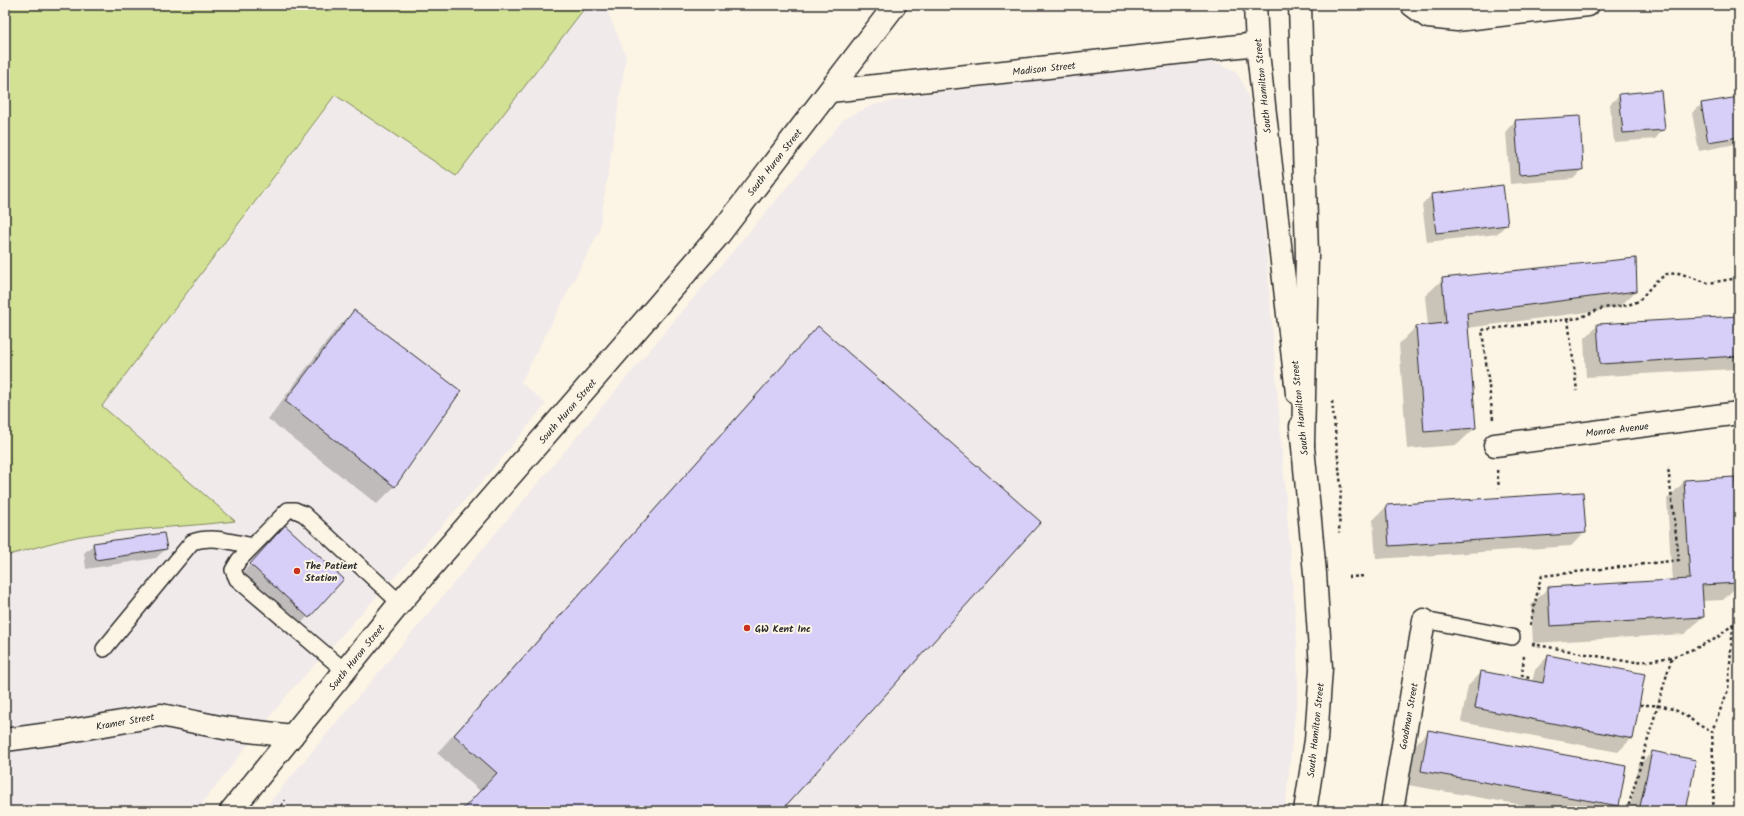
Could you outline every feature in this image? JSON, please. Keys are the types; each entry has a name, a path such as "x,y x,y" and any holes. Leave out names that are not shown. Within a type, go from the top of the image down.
{"main road":[{"name":"South Huron Street","path":"231,811 400,603 718,236 895,5"},
{"name":"South Hamilton Street","path":"1255,5 1257,44 1303,444 1315,572 1321,668 1316,740 1305,811"},
{"path":"1300,5 1307,255 1303,444"},
{"path":"1412,5 1428,17 1457,20 1588,5"},
{"name":"Madison Street","path":"830,91 1257,44"},
{"name":"Monroe Avenue","path":"1495,445 1739,414"},
{"name":"Goodman Street","path":"1392,811 1424,620"},
{"name":"Kramer Street","path":"5,740 64,732 161,715 224,728 292,736"}],"lane":[{"path":"345,671 237,578 234,570 239,560 288,510 294,510 304,514 400,603"},
{"path":"104,649 192,542 204,538 252,546"},
{"path":"1424,620 1512,637"}],"path":[{"path":"1498,488 1495,445 1482,330 1579,318 1603,308 1628,305 1639,301 1656,282 1667,274 1679,273 1708,283 1739,278"},
{"path":"1568,319 1577,391"},
{"path":"1530,628 1542,576 1679,560 1668,467"},
{"path":"1348,577 1366,576"},
{"path":"1527,643 1630,662 1647,661 1672,657 1696,648 1717,638 1739,619"},
{"path":"1713,811 1714,786 1712,731 1728,690 1734,624"},
{"path":"1526,650 1522,675 1531,679"},
{"path":"1627,811 1672,657"},
{"path":"1640,705 1658,705 1675,710 1702,728 1712,731"},
{"path":"278,811 285,800"}],"shaded area":[{"path":"587,5 605,5 626,56 599,232 521,382 546,404 488,475 288,694 196,811 5,811 5,556 87,535 166,526 197,526 234,521 102,406 336,95 456,176"},
{"path":"1206,60 1222,64 1236,72 1244,85 1249,100 1258,147 1297,639 1298,687 1285,811 262,811 844,119 873,105 924,94"}],"green space":[{"path":"5,5 587,5 456,176 335,95 102,406 235,521 88,535 5,556"}],"building":[{"path":"1661,90 1665,130 1623,133 1619,94"},
{"path":"1739,97 1739,137 1708,142 1701,103"},
{"path":"1580,116 1583,170 1519,175 1515,120"},
{"path":"1503,185 1508,225 1436,233 1431,194"},
{"path":"1636,258 1637,291 1467,313 1476,428 1424,432 1416,326 1446,323 1442,278"},
{"path":"354,310 461,391 395,487 285,401"},
{"path":"1739,316 1739,356 1600,364 1597,324"},
{"name":"GW Kent Inc","path":"818,326 1041,522 781,811 461,811 497,773 454,735"},
{"path":"1735,477 1739,544 1739,583 1702,585 1704,617 1550,626 1548,587 1690,579 1684,480"},
{"path":"1583,492 1586,533 1389,546 1386,505"},
{"name":"The Patient Station","path":"285,525 344,579 309,618 250,564"},
{"path":"164,533 167,549 96,560 93,543"},
{"path":"1548,655 1645,674 1633,739 1475,708 1481,671 1543,683"},
{"path":"1428,730 1626,766 1619,806 1421,771"},
{"path":"1652,751 1696,760 1686,811 1639,811"}],"place":[{"name":"The Patient Station","path":"297,571"},
{"name":"GW Kent Inc","path":"747,628"}]}
